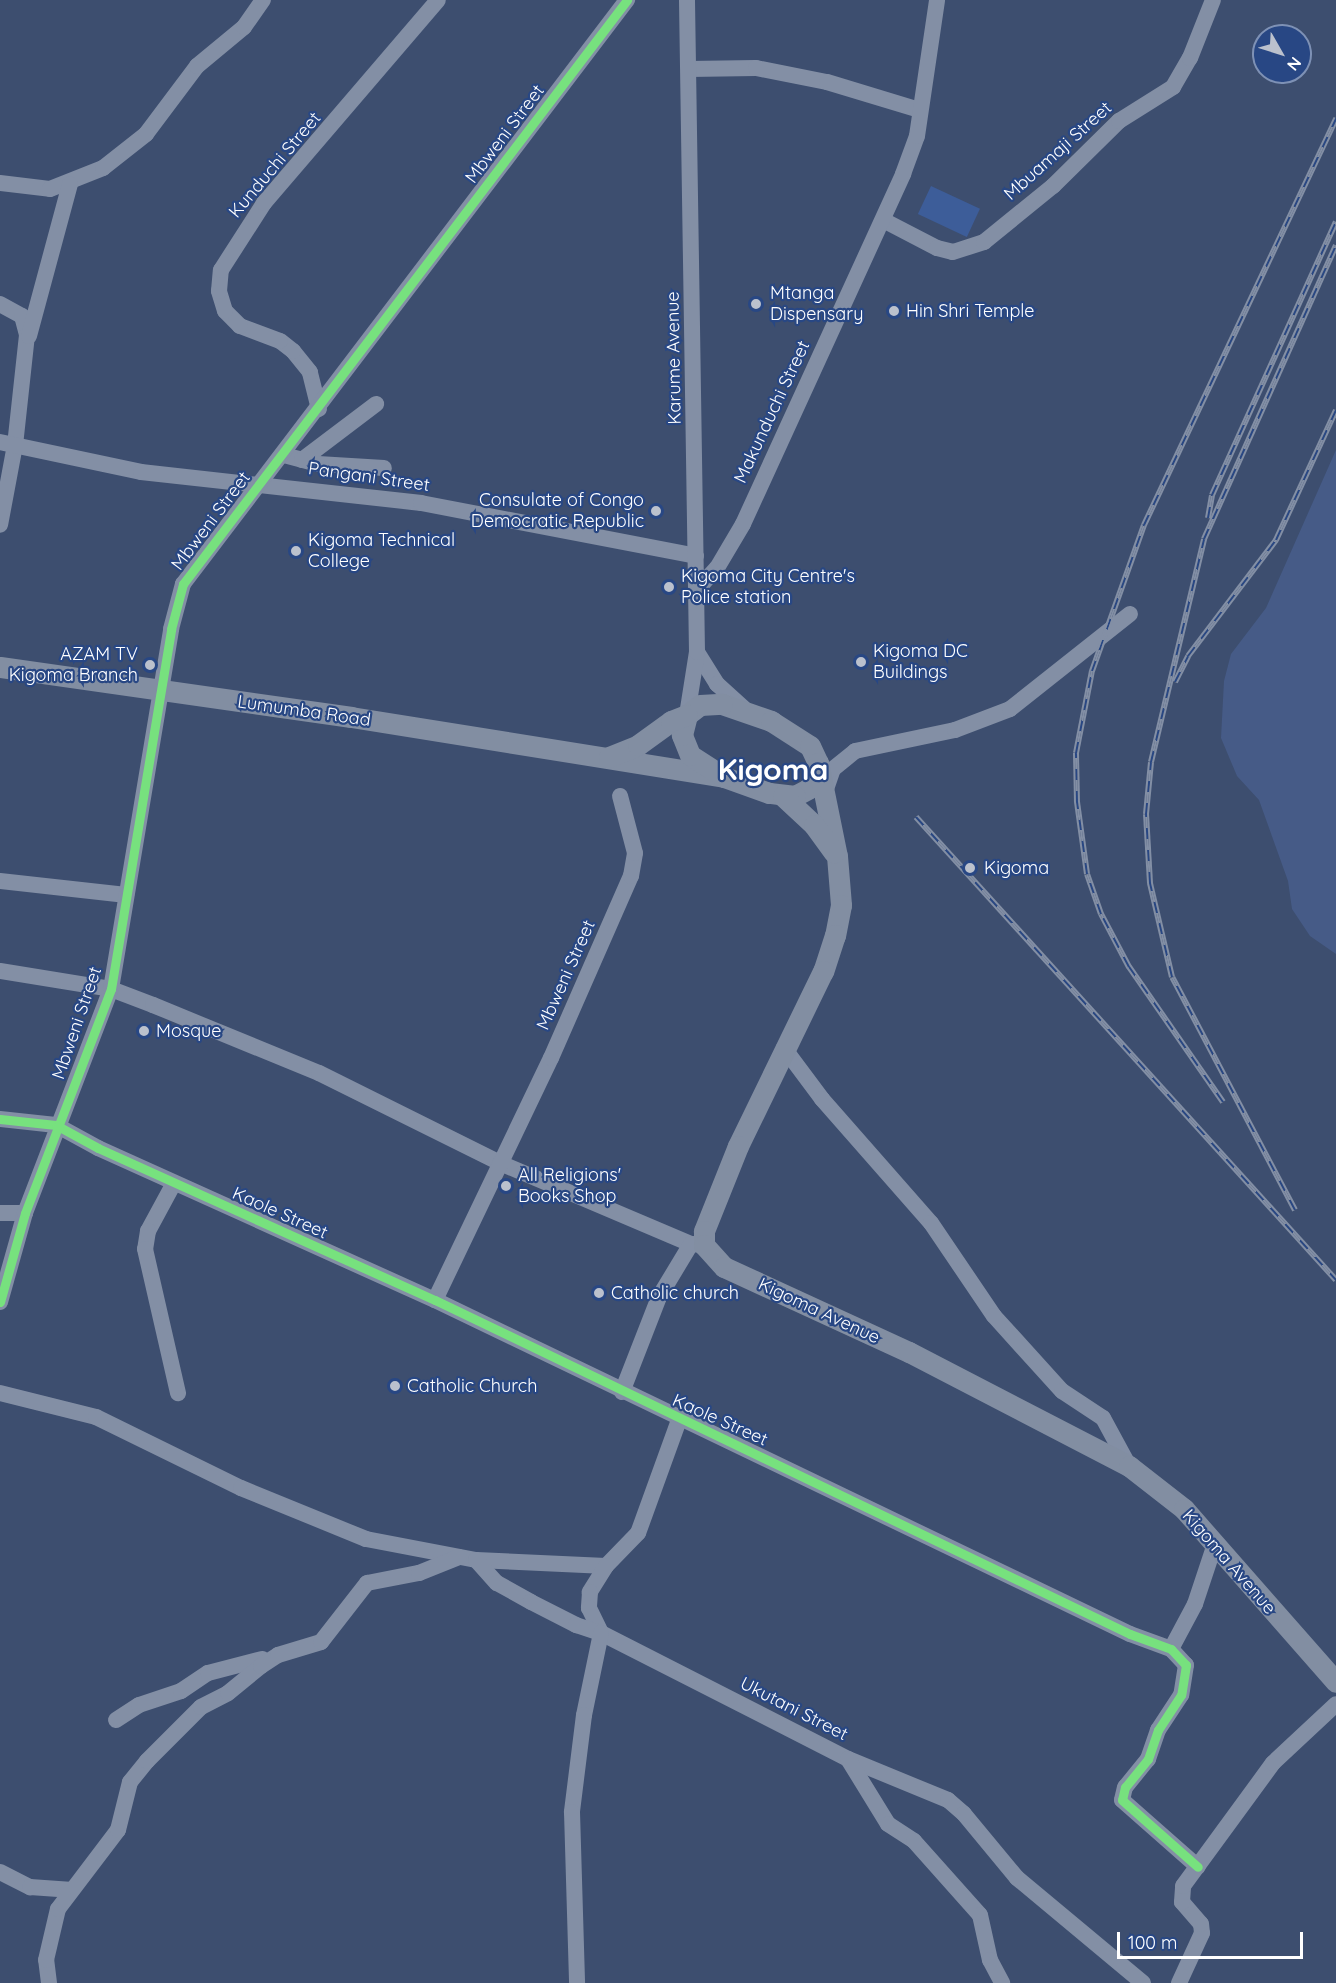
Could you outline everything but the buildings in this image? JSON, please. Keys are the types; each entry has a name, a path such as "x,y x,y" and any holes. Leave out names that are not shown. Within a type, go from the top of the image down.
{"main road":[{"name":"Lumumba Road","path":"0,667 608,757 724,777"},
{"path":"608,757 638,745 671,721 687,715 700,705 711,703 748,711 803,741 814,752 825,792 837,856 841,905 824,971 784,1048 738,1146 697,1244"},
{"path":"687,715 682,735 684,747 697,762 724,777 783,796 795,796 808,789 815,780 818,763"},
{"path":"783,796 814,825 837,856"},
{"name":"Kigoma Avenue","path":"697,1244 724,1267 909,1352 1129,1466 1184,1509 1214,1547 1336,1682"}],"street":[{"path":"0,183 50,189 70,184 103,168 146,134 197,66 244,27 263,0"},
{"name":"Kunduchi Street","path":"319,409 310,372 293,351 280,341 240,326 225,311 219,291 221,270 264,202 438,0"},
{"name":"Mbweni Street","path":"0,1302 25,1213 56,1125 111,989 161,691 183,584 319,409 627,0"},
{"name":"Karume Avenue","path":"687,0 697,652 687,715"},
{"name":"Makunduchi Street","path":"696,591 717,568 743,524 883,220 917,136 937,0"},
{"name":"Mbuamaji Street","path":"883,220 937,248 953,252 984,242 1053,186 1119,121 1173,87 1190,58 1213,0"},
{"path":"688,69 756,68 827,82 920,110"},
{"path":"0,525 7,443 26,352 70,184"},
{"path":"0,304 12,308 26,322 26,352"},
{"path":"302,460 376,404"},
{"name":"Pangani Street","path":"7,443 141,472 421,503 696,556"},
{"path":"284,455 302,460 384,468"},
{"path":"825,792 833,769 855,751 955,730 1010,709 1130,614"},
{"path":"697,652 717,684 748,711"},
{"name":"Mbweni Street","path":"435,1300 631,876 635,853 620,796"},
{"path":"0,881 126,895"},
{"path":"0,971 111,989"},
{"name":"Mbweni Street","path":"111,989 319,1073 500,1163 697,1244"},
{"path":"784,1048 822,1099 931,1223 994,1316 1062,1391 1103,1418 1129,1466"},
{"name":"Kaole Street","path":"0,1119 56,1125 174,1183 435,1300 679,1420 804,1476 1130,1634 1171,1649"},
{"path":"174,1183 148,1231 146,1249 178,1394"},
{"path":"0,1214 25,1213"},
{"path":"622,1392 659,1297 697,1244"},
{"path":"0,1393 96,1417 241,1488 366,1539 476,1560 606,1566"},
{"path":"577,1983 572,1812 584,1715 601,1633 589,1608 590,1592 606,1566 638,1533 679,1420"},
{"path":"1198,1868 1122,1800 1125,1787 1143,1768 1158,1730 1180,1695 1186,1665 1171,1649 1195,1604 1214,1547"},
{"path":"116,1720 139,1705 191,1686 208,1673 321,1642 367,1583 419,1573 459,1557"},
{"name":"Ukutani Street","path":"476,1560 497,1582 576,1625 601,1633 848,1759 948,1800 964,1814 1017,1878 1143,1983"},
{"path":"49,1983 48,1948 58,1909 69,1890 118,1830 127,1790 136,1774 201,1707 228,1694 278,1655"},
{"path":"1179,1983 1202,1933 1201,1923 1180,1895 1273,1763 1336,1704"},
{"path":"848,1759 888,1824 914,1841 980,1915 990,1960 1002,1983"},
{"path":"0,1872 30,1887 69,1890"}],"shaded area":[{"path":"931,186 980,209 967,237 918,214"},
{"path":"1336,450 1336,954 1310,936 1292,909 1288,881 1259,800 1237,776 1221,738 1224,681 1231,654 1266,608"}],"railway":[{"path":"1223,1102 1129,967 1101,914 1087,874 1077,802 1076,753 1092,671 1144,525 1336,118"},
{"path":"1208,518 1212,495 1336,222"},
{"path":"1295,1210 1172,977 1150,883 1146,814 1151,762 1204,539 1336,245"},
{"path":"1175,682 1188,656 1276,540 1336,410"},
{"path":"916,817 1336,1280"}],"cycle path":[{"path":"0,1302 25,1213 111,989 171,629 183,584 627,0"},
{"path":"0,1119 56,1125 98,1148 435,1300 1130,1634 1171,1649 1186,1665 1181,1695 1158,1730 1148,1759 1125,1787 1122,1800 1198,1867"}],"place":[{"name":"Mtanga Dispensary","path":"756,304"},
{"name":"Hin Shri Temple","path":"894,311"},
{"name":"Consulate of Congo Democratic Republic","path":"656,511"},
{"name":"Kigoma Technical College","path":"296,551"},
{"name":"Kigoma City Centre's Police station","path":"669,587"},
{"name":"Kigoma DC Buildings","path":"861,662"},
{"name":"AZAM TV Kigoma Branch","path":"150,665"},
{"name":"Kigoma","path":"970,868"},
{"name":"Mosque","path":"144,1031"},
{"name":"All Religions' Books Shop","path":"506,1186"},
{"name":"Catholic church","path":"599,1293"},
{"name":"Catholic Church","path":"395,1386"}],"district":[{"name":"Kigoma","path":"773,769"}]}
